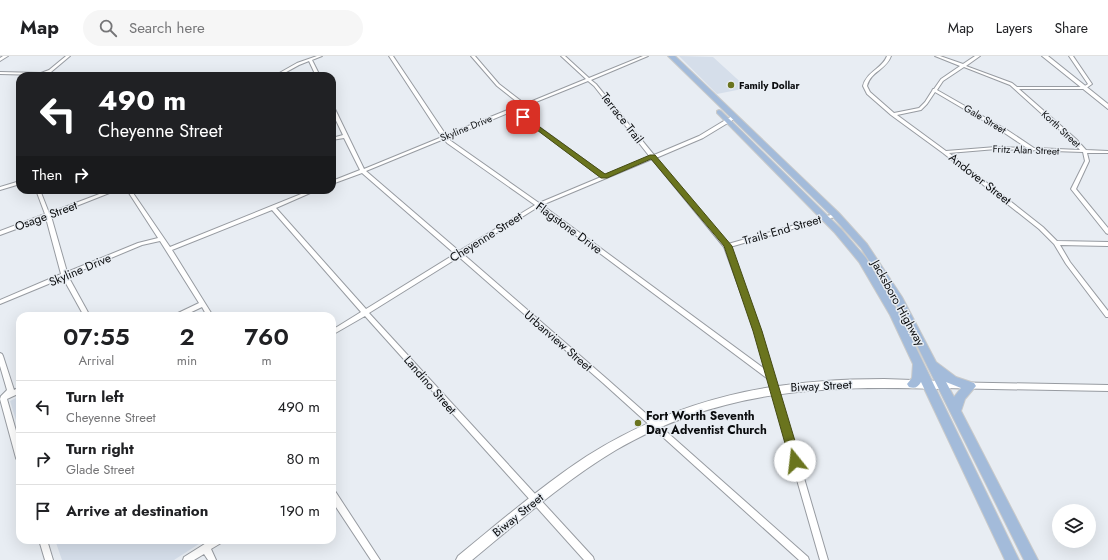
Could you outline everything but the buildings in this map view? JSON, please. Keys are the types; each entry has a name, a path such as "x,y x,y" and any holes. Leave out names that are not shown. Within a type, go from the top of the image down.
{"main road":[{"name":"Jacksboro Highway","path":"662,56 836,215 874,258 899,300 1031,560"},
{"name":"Jacksboro Highway","path":"671,56 731,119"},
{"name":"Jacksboro Highway","path":"770,156 822,219 849,242 863,260 895,315 1012,560"},
{"path":"912,384 917,380 918,364"},
{"path":"932,365 952,380 970,386 960,397 956,413"},
{"path":"988,510 1005,510"}],"street":[{"path":"0,60 6,56"},
{"path":"48,72 68,56"},
{"path":"282,72 320,56"},
{"name":"Flagstone Drive","path":"391,56 445,137 771,377"},
{"path":"474,56 498,85 524,105"},
{"name":"Terrace Trail","path":"563,56 596,85 652,156 727,246 758,331 824,560"},
{"name":"Skyline Drive","path":"336,181 588,78 646,56"},
{"name":"Andover Street","path":"889,56 885,63 867,77 865,86 868,93 893,114 945,152 1019,210 1056,243 1068,262 1108,315"},
{"path":"937,56 1004,80 1018,89 1084,88 1090,84 1071,56"},
{"path":"893,114 920,109 942,80 978,56"},
{"path":"1045,56 1108,107"},
{"path":"310,60 316,72"},
{"path":"0,73 16,74"},
{"name":"Korth Street","path":"1018,89 1085,152 1087,161 1073,189 1108,232"},
{"name":"Gale Street","path":"934,90 992,123 1034,150"},
{"path":"512,109 604,177"},
{"name":"Urbanview Street","path":"336,116 363,171 805,560"},
{"name":"Cheyenne Street","path":"336,330 538,205 652,156 701,137 731,119"},
{"path":"336,139 345,136"},
{"name":"Fritz Alan Street","path":"945,152 981,148 1108,152"},
{"path":"0,189 16,183"},
{"path":"40,194 48,216 64,277 85,312"},
{"name":"Osage Street","path":"0,233 105,194"},
{"path":"132,194 208,312"},
{"path":"168,250 305,194"},
{"name":"Landino Street","path":"272,207 396,345 458,417 590,560"},
{"name":"Trails End Street","path":"727,246 836,215"},
{"name":"Skyline Drive","path":"0,302 64,277 140,244 161,239"},
{"path":"1056,243 1108,244"},
{"path":"186,312 203,304"},
{"path":"0,356 11,391 2,399"},
{"name":"Biway Street","path":"462,560 536,500 592,459 654,426 690,412 745,395 788,388 854,384 1108,388"},
{"path":"2,399 16,392"},
{"path":"2,399 16,445"},
{"path":"336,500 376,560"},
{"path":"44,544 49,560"},
{"path":"187,560 212,544"},
{"path":"206,548 212,560"}],"shaded area":[{"path":"679,56 713,57 747,88 717,94"},
{"path":"16,398 16,420 10,401"},
{"path":"56,544 199,544 174,560 62,560"}],"place":[{"name":"Family Dollar","path":"731,85"},
{"name":"Fort Worth Seventh Day Adventist Church","path":"638,423"}],"route":[{"path":"523,117 604,177 652,156 727,246 758,331 795,461"}]}
